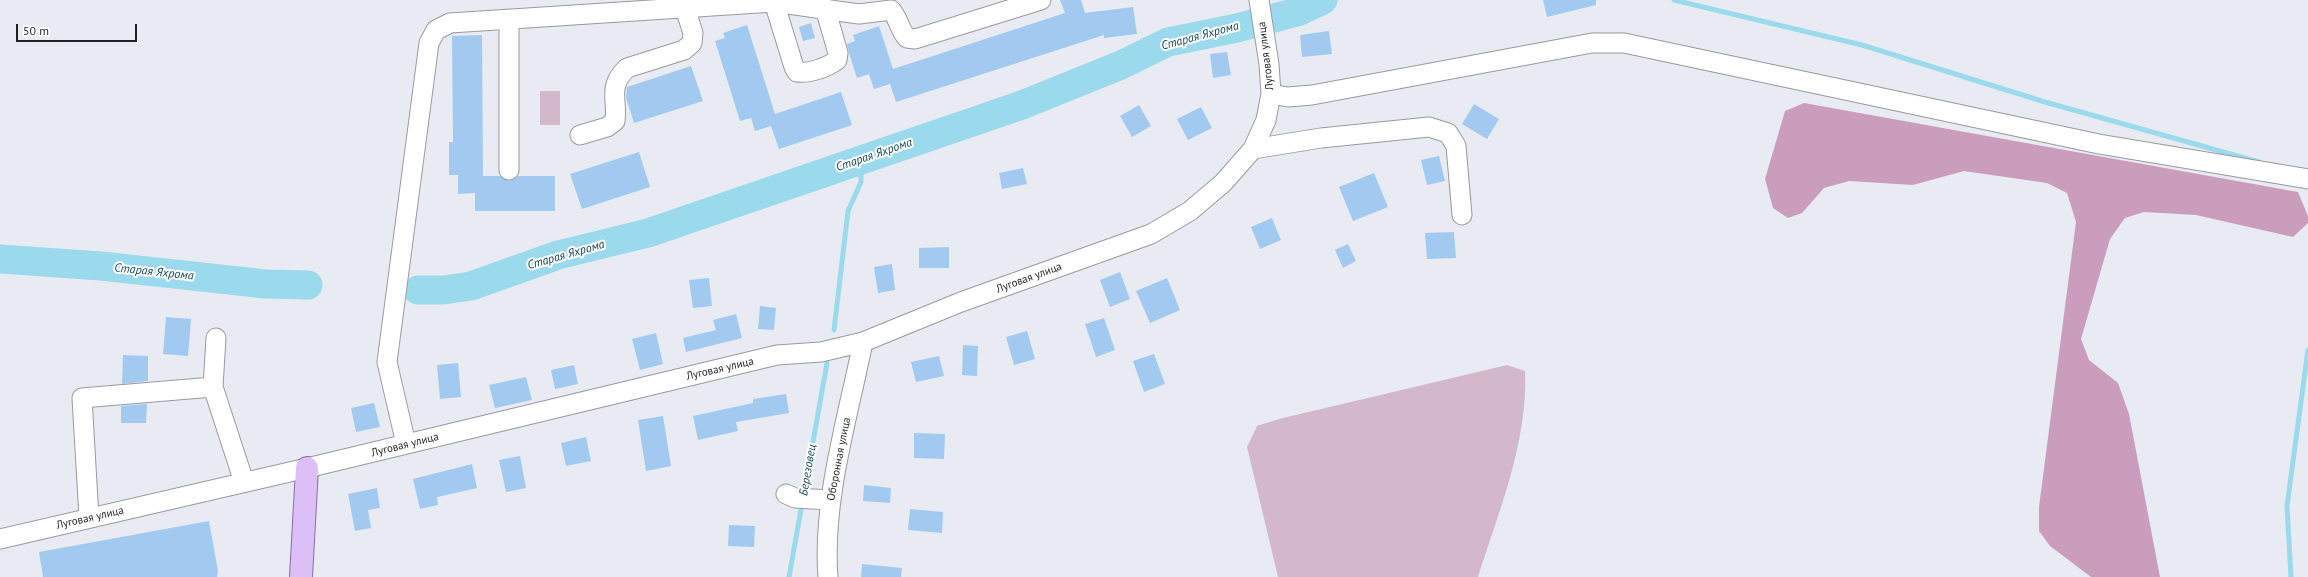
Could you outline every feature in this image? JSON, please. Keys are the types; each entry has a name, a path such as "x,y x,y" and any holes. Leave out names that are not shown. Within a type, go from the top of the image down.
{"main road":[{"path":"301,577 308,468"}],"street":[{"path":"406,444 387,362 429,43 436,30 450,23 774,2 859,14 891,10 897,16 902,33 907,38 915,39 1041,0"},
{"name":"Луговая улица","path":"0,539 308,468 777,355 820,352 863,342 961,302 1151,234 1190,211 1223,183 1253,149 1266,120 1271,94 1269,64 1259,0"},
{"path":"774,2 794,67 797,72 803,73 832,64 837,60 838,53 825,8"},
{"path":"580,135 607,127 615,121 616,112 613,94 620,75 627,68 684,50 692,43 693,33 685,8"},
{"path":"509,19 509,170"},
{"path":"1271,94 1288,96 1312,95 1592,43 1624,43 2099,144 2308,180"},
{"path":"1253,149 1336,136 1429,127 1442,131 1448,133 1456,146 1462,215"},
{"path":"216,338 213,387 244,482"},
{"name":"Оборонная улица","path":"828,577 826,548 831,500 863,342"},
{"path":"89,518 82,398 213,387"},
{"path":"797,497 831,500"}],"shaded area":[{"path":"540,91 560,91 560,125 540,125"},
{"path":"1804,103 2298,192 2308,216 2308,223 2293,237 2196,215 2144,212 2125,218 2110,239 2081,339 2089,360 2118,383 2129,414 2160,577 2091,577 2050,546 2039,531 2039,507 2076,222 2067,193 2047,183 1964,171 1913,185 1849,181 1824,188 1802,213 1788,218 1773,208 1765,179 1785,111"},
{"path":"1507,365 1525,371 1525,398 1522,424 1517,450 1503,502 1478,577 1278,577 1247,447 1257,426 1279,419"}],"building":[{"path":"1060,0 1081,0 1085,13 1133,7 1137,34 1104,38 1104,35 896,102 890,84 874,89 869,74 857,78 849,53 847,44 855,41 853,35 879,26 893,69 1065,13"},
{"path":"1543,0 1596,0 1596,5 1547,17"},
{"path":"811,23 815,38 803,41 799,27"},
{"path":"747,25 775,114 841,92 852,125 779,149 771,126 755,131 751,118 740,121 715,41 725,38 723,33"},
{"path":"1329,31 1332,54 1302,57 1300,35"},
{"path":"482,35 483,176 500,176 509,181 518,176 555,176 555,211 475,211 475,193 458,194 458,175 449,175 449,142 453,142 452,36"},
{"path":"1227,52 1231,75 1213,78 1210,54"},
{"path":"691,66 703,101 634,123 626,98 627,87"},
{"path":"1474,104 1499,119 1487,139 1462,124"},
{"path":"1139,105 1151,126 1132,137 1120,116"},
{"path":"1201,107 1212,128 1188,140 1177,119"},
{"path":"639,152 650,187 582,209 570,174"},
{"path":"1439,156 1445,181 1427,185 1421,160"},
{"path":"1023,168 1027,184 1002,189 999,173"},
{"path":"1374,173 1388,207 1353,221 1339,187"},
{"path":"1272,218 1281,240 1260,249 1251,227"},
{"path":"1454,232 1456,258 1427,259 1425,233"},
{"path":"1348,244 1356,261 1343,268 1335,250"},
{"path":"949,247 949,268 919,268 919,248"},
{"path":"892,264 895,290 878,293 874,267"},
{"path":"1120,272 1130,299 1110,307 1100,280"},
{"path":"709,278 712,306 693,308 689,280"},
{"path":"1167,278 1180,310 1150,323 1136,291"},
{"path":"760,306 776,308 774,330 758,329"},
{"path":"736,314 742,338 686,352 683,338 716,330 713,320"},
{"path":"166,317 191,319 188,356 163,354"},
{"path":"1104,318 1115,350 1096,357 1085,324"},
{"path":"1027,331 1035,359 1014,365 1006,337"},
{"path":"656,333 663,364 640,370 632,339"},
{"path":"963,345 978,346 977,376 962,375"},
{"path":"1154,354 1165,384 1144,392 1133,361"},
{"path":"123,355 148,356 148,381 122,384"},
{"path":"939,356 944,376 916,382 911,362"},
{"path":"458,363 461,397 440,399 437,365"},
{"path":"574,365 578,384 555,389 551,370"},
{"path":"526,377 532,400 495,408 489,385"},
{"path":"786,394 789,413 736,422 738,431 698,440 693,416 753,403 753,399"},
{"path":"374,403 380,427 356,432 351,408"},
{"path":"147,404 146,423 121,423 121,406"},
{"path":"663,416 671,466 646,471 638,420"},
{"path":"914,433 945,434 944,459 914,458"},
{"path":"586,437 591,461 566,466 561,443"},
{"path":"520,456 526,488 506,492 499,460"},
{"path":"472,464 477,488 437,497 438,505 420,509 413,479"},
{"path":"864,485 891,488 890,503 863,501"},
{"path":"377,488 380,508 368,510 371,528 355,531 348,494"},
{"path":"910,509 943,512 942,533 908,530"},
{"path":"209,521 218,571 217,577 43,577 39,552"},
{"path":"729,525 755,526 754,547 728,546"},
{"path":"862,564 902,568 901,577 861,577"}],"waterway":[{"name":"Старая Яхрома","path":"418,290 444,290 471,286 558,255 648,233 1022,105 1121,65 1168,42 1237,28 1300,11 1323,0"},
{"path":"1674,0 1862,45 2045,102 2259,162"},
{"name":"Березовец","path":"834,330 848,211 861,182 861,173 852,164"},
{"name":"Старая Яхрома","path":"0,259 101,266 266,284 308,285"},
{"path":"2291,577 2287,506 2308,350"},
{"name":"Березовец","path":"789,577 827,363"}]}
